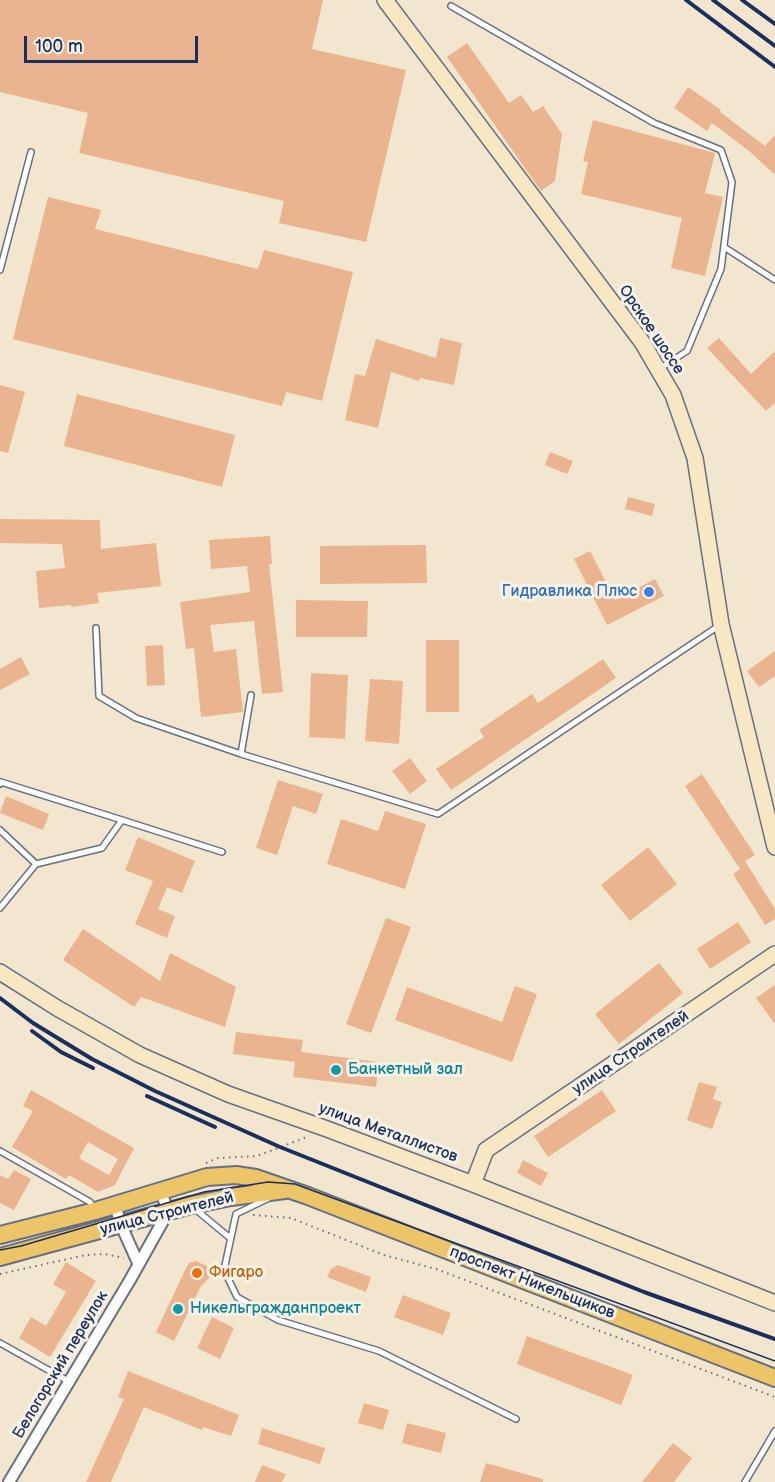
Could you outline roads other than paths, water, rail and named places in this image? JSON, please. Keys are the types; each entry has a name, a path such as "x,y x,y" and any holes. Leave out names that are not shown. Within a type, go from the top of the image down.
{"main road":[{"name":"улица Строителей","path":"0,1235 87,1213 207,1177 236,1175 256,1178 289,1189"},
{"name":"улица Строителей","path":"0,1257 191,1205 289,1189"},
{"name":"проспект Никельщиков","path":"289,1189 775,1378"}],"street":[{"name":"Орское шоссе","path":"385,0 642,342 673,395 695,458 721,624 775,848"},
{"name":"улица Строителей","path":"473,1184 486,1150 775,954"},
{"name":"улица Металлистов","path":"0,972 57,1008 140,1055 228,1094 473,1184 775,1303"},
{"path":"184,1184 191,1205"},
{"path":"161,1191 168,1212"},
{"path":"115,1205 138,1263"},
{"name":"Белогорский переулок","path":"9,1482 168,1212"},
{"path":"87,1213 102,1230"},
{"path":"84,1235 87,1213"}],"lane":[{"path":"451,6 654,123 721,150 732,182 721,269 687,351 658,370"},
{"path":"0,270 31,152"},
{"path":"724,247 775,280"},
{"path":"96,628 99,696 136,718 242,754 438,814 721,624"},
{"path":"242,754 251,695"},
{"path":"0,784 1,782 222,852"},
{"path":"0,908 36,864 102,848 122,820"},
{"path":"0,830 36,864"},
{"path":"0,1151 90,1202 87,1213"},
{"path":"289,1189 236,1214 224,1270 237,1298 278,1320 379,1350 516,1419"},
{"path":"191,1205 230,1238"},
{"path":"0,1343 68,1381"},
{"path":"744,1482 775,1431"}],"tram line":[{"path":"0,1250 21,1246 204,1192 268,1182 295,1184 775,1361"}],"railway":[{"path":"686,0 775,67"},
{"path":"713,0 775,46"},
{"path":"742,0 775,24"},
{"path":"0,998 33,1023 92,1059 155,1091 280,1147 644,1292 775,1339"},
{"path":"32,1031 61,1052 93,1068"},
{"path":"147,1096 215,1127"}],"place":[{"name":"Гидравлика Плюс","path":"649,592"},
{"name":"Банкетный зал","path":"336,1070"},
{"name":"Фигаро","path":"197,1273"},
{"name":"Никельгражданпроект","path":"178,1309"}]}
